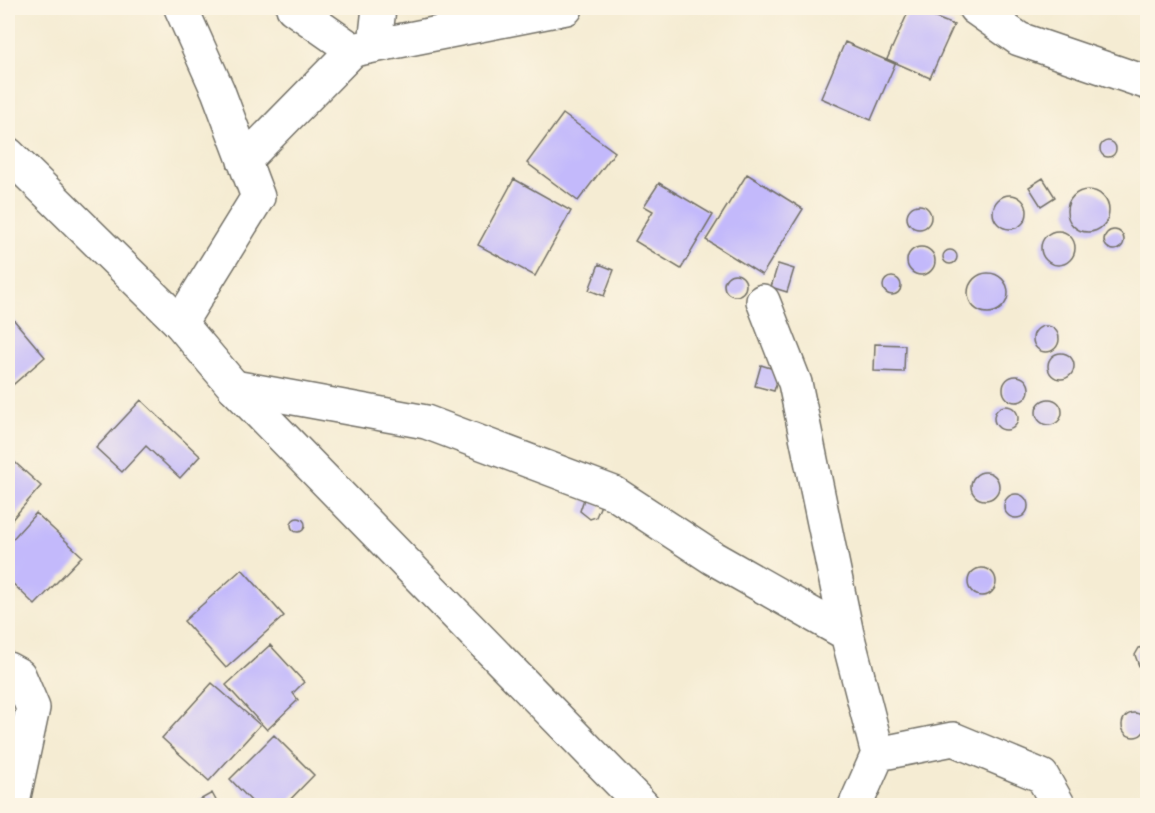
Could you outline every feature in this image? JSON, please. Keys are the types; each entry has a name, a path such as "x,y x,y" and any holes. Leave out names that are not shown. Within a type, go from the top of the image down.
{"street":[{"path":"180,323 258,197 218,91 181,8"},
{"path":"293,8 364,47 566,8"},
{"path":"244,161 364,47 379,8"},
{"path":"976,8 1019,39 1148,83"},
{"path":"8,154 180,323 234,387 643,806"},
{"path":"764,301 795,383 847,634 878,754 855,806"},
{"path":"234,387 426,422 614,494 713,558 847,634"},
{"path":"8,669 19,675 33,708 12,806"},
{"path":"878,754 953,739 1042,776 1059,806"}],"building":[{"path":"910,8 954,25 930,78 887,59"},
{"path":"845,42 895,64 871,120 821,98"},
{"path":"563,114 615,152 578,201 527,163"},
{"path":"1108,141 1116,149 1108,157 1100,149"},
{"path":"747,174 803,209 762,275 706,240"},
{"path":"1043,178 1055,197 1041,206 1029,187"},
{"path":"514,179 571,211 535,276 478,245"},
{"path":"659,183 713,215 681,269 635,241 653,211 644,206"},
{"path":"1088,190 1096,191 1103,196 1108,203 1108,219 1103,226 1096,231 1088,232 1080,231 1073,226 1068,219 1067,211 1068,203 1073,196 1080,191"},
{"path":"1010,195 1022,200 1027,212 1022,224 1010,229 998,224 993,212 998,200"},
{"path":"919,205 928,208 931,217 928,226 919,229 910,226 907,217 910,208"},
{"path":"1114,230 1121,233 1124,240 1121,247 1114,250 1107,247 1104,240 1107,233"},
{"path":"1058,231 1070,236 1075,248 1070,260 1058,265 1046,260 1041,248 1046,236"},
{"path":"921,247 931,251 935,261 931,271 921,275 911,271 907,261 911,251"},
{"path":"950,250 955,252 957,257 955,262 950,264 945,262 943,257 945,252"},
{"path":"599,264 614,270 604,296 589,290"},
{"path":"778,264 794,269 787,292 771,287"},
{"path":"988,273 1002,279 1008,293 1002,307 988,313 974,307 968,293 974,279"},
{"path":"731,274 739,274 746,281 746,289 739,296 731,296 724,289 724,281"},
{"path":"892,277 898,280 901,286 898,292 892,295 886,292 883,286 886,280"},
{"path":"8,313 45,357 8,389"},
{"path":"1046,326 1055,330 1059,339 1055,348 1046,352 1037,348 1033,339 1037,330"},
{"path":"875,344 905,345 904,372 874,371"},
{"path":"1061,353 1070,357 1074,366 1070,375 1061,379 1052,375 1048,366 1052,357"},
{"path":"761,365 780,371 774,391 755,386"},
{"path":"1016,376 1025,380 1029,389 1025,398 1016,402 1007,398 1003,389 1007,380"},
{"path":"1049,399 1058,403 1062,412 1058,421 1049,425 1040,421 1036,412 1040,403"},
{"path":"141,400 200,456 180,478 146,446 122,472 96,448"},
{"path":"1006,406 1015,409 1018,418 1015,427 1006,430 997,427 994,418 997,409"},
{"path":"8,456 41,486 8,524"},
{"path":"985,472 995,476 999,486 995,496 985,500 975,496 971,486 975,476"},
{"path":"1016,494 1025,497 1028,506 1025,515 1016,518 1007,515 1004,506 1007,497"},
{"path":"584,499 601,505 596,517 590,519 580,511"},
{"path":"36,513 82,556 35,605 8,579 8,544"},
{"path":"298,518 303,520 305,525 303,530 298,532 293,530 291,525 293,520"},
{"path":"982,568 992,572 996,582 992,592 982,596 972,592 968,582 972,572"},
{"path":"242,569 284,616 226,668 184,621"},
{"path":"1148,644 1148,669 1139,666 1135,655 1139,648"},
{"path":"270,645 304,682 293,693 298,700 267,730 226,685"},
{"path":"212,683 260,725 209,781 162,738"},
{"path":"1134,713 1143,716 1146,725 1143,734 1134,737 1125,734 1122,725 1125,716"},
{"path":"274,735 314,775 284,806 256,806 230,779"},
{"path":"212,793 219,806 198,806 196,802"}]}
